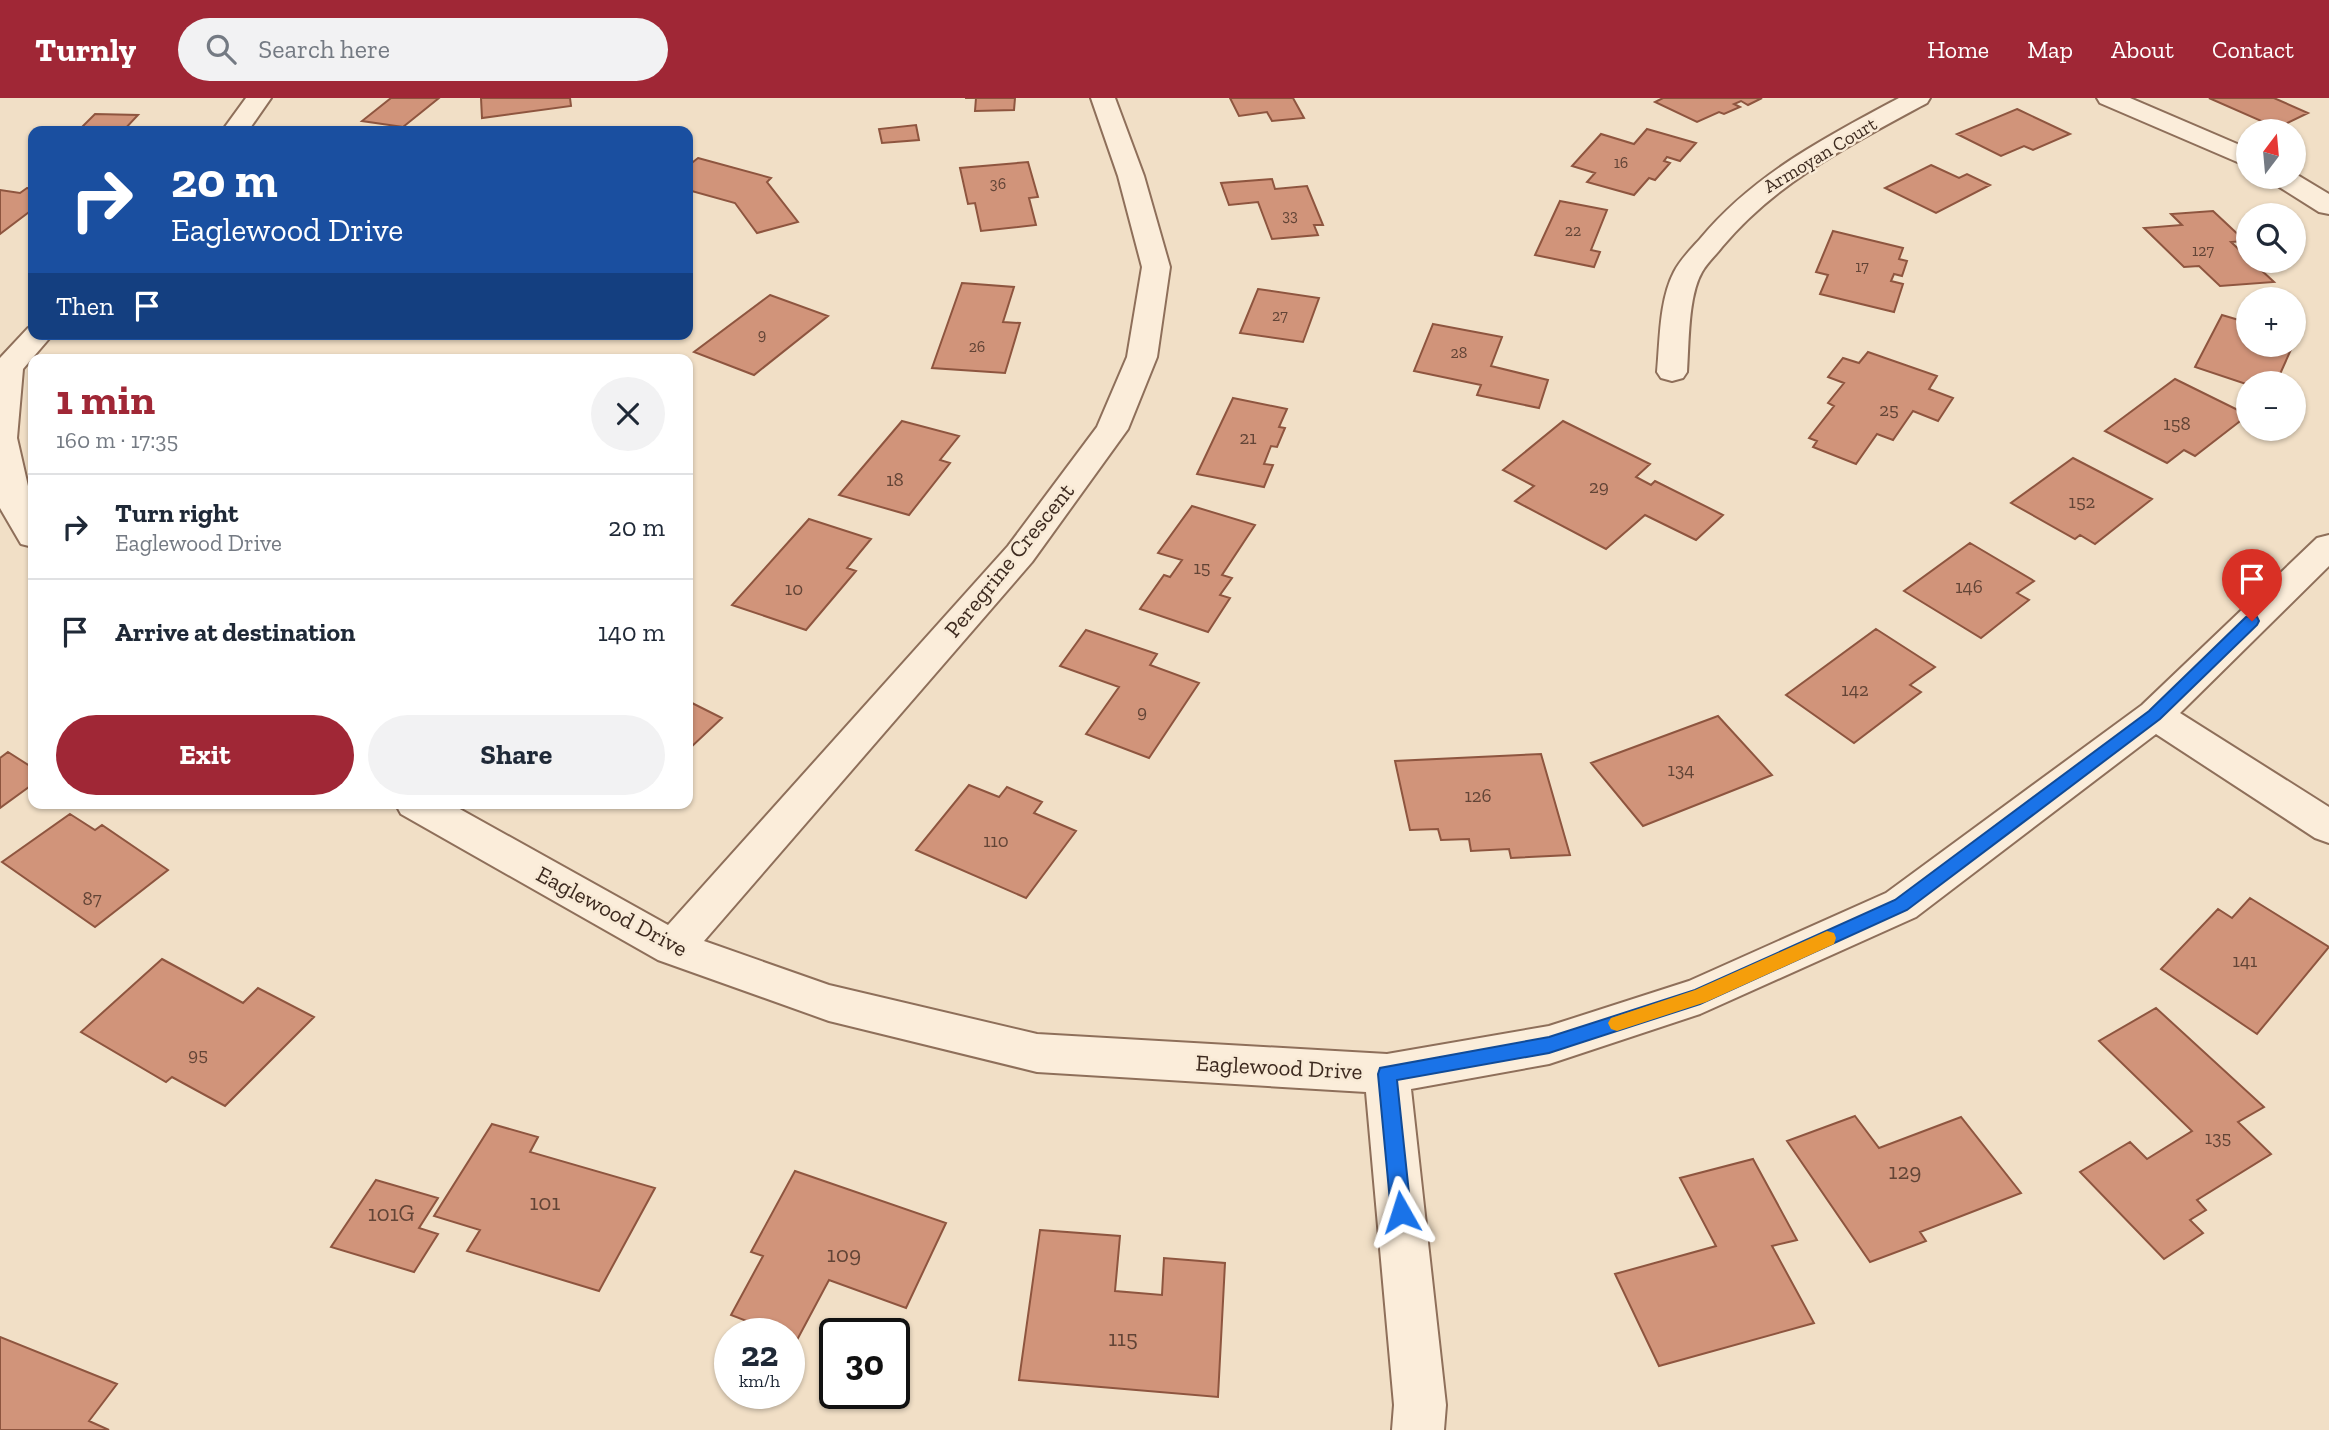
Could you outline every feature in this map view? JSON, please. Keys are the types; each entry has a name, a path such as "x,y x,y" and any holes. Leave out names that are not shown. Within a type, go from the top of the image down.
{"street":[{"path":"239,126 259,98"},
{"name":"Peregrine Crescent","path":"673,948 1020,554 1112,429 1142,357 1156,267 1131,176 1103,98"},
{"name":"Armoyan Court","path":"1672,372 1678,314 1687,274 1722,226 1759,192 1814,155 1917,98"},
{"path":"2109,98 2236,153"},
{"path":"2301,189 2329,206"},
{"path":"28,531 8,510 1,438 8,367 33,340"},
{"name":"Eaglewood Drive","path":"426,809 673,948 829,1003 1037,1053 1387,1074 1549,1045 1700,996 1901,905 2155,715 2329,546"},
{"path":"2155,715 2329,827"},
{"path":"1387,1074 1420,1405 1418,1430"}],"building":[{"path":"391,98 439,98 404,126 362,121"},
{"path":"481,98 570,98 571,106 482,118"},
{"path":"976,98 1015,98 1014,110 975,111"},
{"path":"1230,98 1293,98 1304,118 1272,121 1267,112 1239,116"},
{"path":"1663,98 1762,98 1748,105 1741,101 1734,104 1740,107 1724,114 1719,112 1697,122 1655,102"},
{"path":"2209,98 2274,98 2308,113 2296,119 2257,119"},
{"path":"2017,109 2070,134 2033,150 2024,146 2001,156 1957,134"},
{"path":"95,114 138,115 128,126 83,126"},
{"path":"916,125 919,140 882,143 879,129"},
{"path":"1647,129 1696,143 1680,161 1667,157 1664,161 1670,163 1655,180 1649,178 1634,195 1587,182 1595,173 1572,166 1601,134 1634,144"},
{"path":"698,158 771,178 767,182 798,222 757,233 735,203 693,191 693,162"},
{"path":"1028,162 1038,197 1029,198 1036,225 981,231 975,203 968,204 960,168"},
{"path":"1931,165 1959,178 1967,174 1990,185 1936,213 1885,188"},
{"path":"1272,179 1275,189 1307,186 1323,225 1314,225 1318,235 1272,239 1258,202 1229,205 1221,183"},
{"path":"28,188 28,213 0,234 0,190 20,193"},
{"path":"1560,201 1607,210 1591,250 1600,252 1594,267 1535,255"},
{"path":"2213,211 2236,233 2236,242 2231,242 2236,247 2236,273 2264,273 2274,282 2220,286 2199,266 2184,267 2144,228 2182,225 2171,214"},
{"path":"1833,231 1903,248 1899,259 1907,261 1902,276 1894,274 1891,281 1903,284 1894,312 1820,294 1828,275 1816,272"},
{"path":"962,283 1014,287 1003,322 1020,323 1005,373 932,368"},
{"path":"1258,289 1319,298 1303,342 1240,333"},
{"path":"770,295 828,316 754,375 694,352"},
{"path":"2222,315 2236,319 2236,357 2288,357 2281,371 2236,371 2236,381 2195,367"},
{"path":"1433,324 1502,337 1491,366 1548,380 1539,408 1477,395 1481,385 1414,371"},
{"path":"1868,352 1937,376 1929,389 1953,398 1938,421 1913,411 1893,440 1877,434 1856,464 1813,447 1817,441 1809,438 1834,406 1828,403 1844,383 1828,377 1843,358 1859,363"},
{"path":"2175,379 2236,409 2236,424 2195,456 2184,450 2167,463 2105,431"},
{"path":"1233,398 1287,409 1279,427 1285,428 1277,447 1271,446 1264,464 1273,465 1264,487 1197,474"},
{"path":"902,421 959,436 940,460 950,463 909,515 839,495"},
{"path":"1563,421 1650,464 1636,477 1651,485 1655,481 1723,515 1696,540 1645,515 1606,549 1515,501 1534,486 1503,470"},
{"path":"2073,458 2152,499 2095,544 2080,535 2075,539 2011,503"},
{"path":"1192,506 1255,525 1222,575 1232,578 1220,595 1230,598 1208,632 1140,609 1164,575 1170,577 1182,560 1158,553"},
{"path":"809,519 871,539 847,568 856,571 806,630 732,605"},
{"path":"1970,543 2034,581 2017,593 2029,600 1981,638 1904,591"},
{"path":"1876,629 1935,667 1910,685 1921,692 1854,743 1786,695"},
{"path":"1086,630 1157,654 1150,665 1199,683 1149,758 1086,734 1119,687 1060,666"},
{"path":"693,704 722,718 693,745"},
{"path":"1718,716 1772,775 1643,826 1591,763"},
{"path":"8,752 28,765 28,788 0,808 0,758"},
{"path":"1541,754 1570,855 1511,858 1509,849 1471,851 1469,839 1441,840 1438,829 1410,830 1395,761"},
{"path":"969,785 999,797 1007,787 1042,802 1034,813 1076,831 1026,898 916,850"},
{"path":"70,814 95,830 102,825 168,870 95,927 2,862"},
{"path":"2250,898 2329,947 2257,1034 2161,969 2218,909 2232,918"},
{"path":"162,959 243,1003 258,988 314,1017 225,1106 172,1077 166,1082 81,1032"},
{"path":"2156,1008 2264,1107 2238,1122 2271,1154 2197,1200 2206,1210 2190,1220 2203,1233 2164,1259 2080,1172 2130,1142 2147,1159 2192,1131 2099,1041"},
{"path":"1855,1116 1879,1148 1961,1117 2021,1193 1920,1232 1926,1241 1870,1262 1787,1141"},
{"path":"492,1124 538,1137 530,1152 655,1188 599,1291 467,1251 480,1230 434,1216"},
{"path":"1753,1159 1797,1240 1772,1246 1814,1323 1659,1366 1615,1274 1716,1246 1680,1178"},
{"path":"795,1171 946,1223 906,1308 829,1280 805,1325 805,1318 739,1318 731,1315 763,1256 751,1252"},
{"path":"376,1180 438,1198 419,1228 438,1234 414,1272 331,1247"},
{"path":"1040,1230 1120,1236 1115,1291 1162,1295 1164,1258 1225,1263 1218,1397 1019,1380"},
{"path":"0,1337 117,1384 89,1421 109,1430 0,1430"}],"slow traffic":[{"path":"1617,1023 1700,996 1827,938"}],"route":[{"path":"1401,1212 1387,1074 1549,1045 1700,996 1901,905 2155,715 2252,621"}]}
